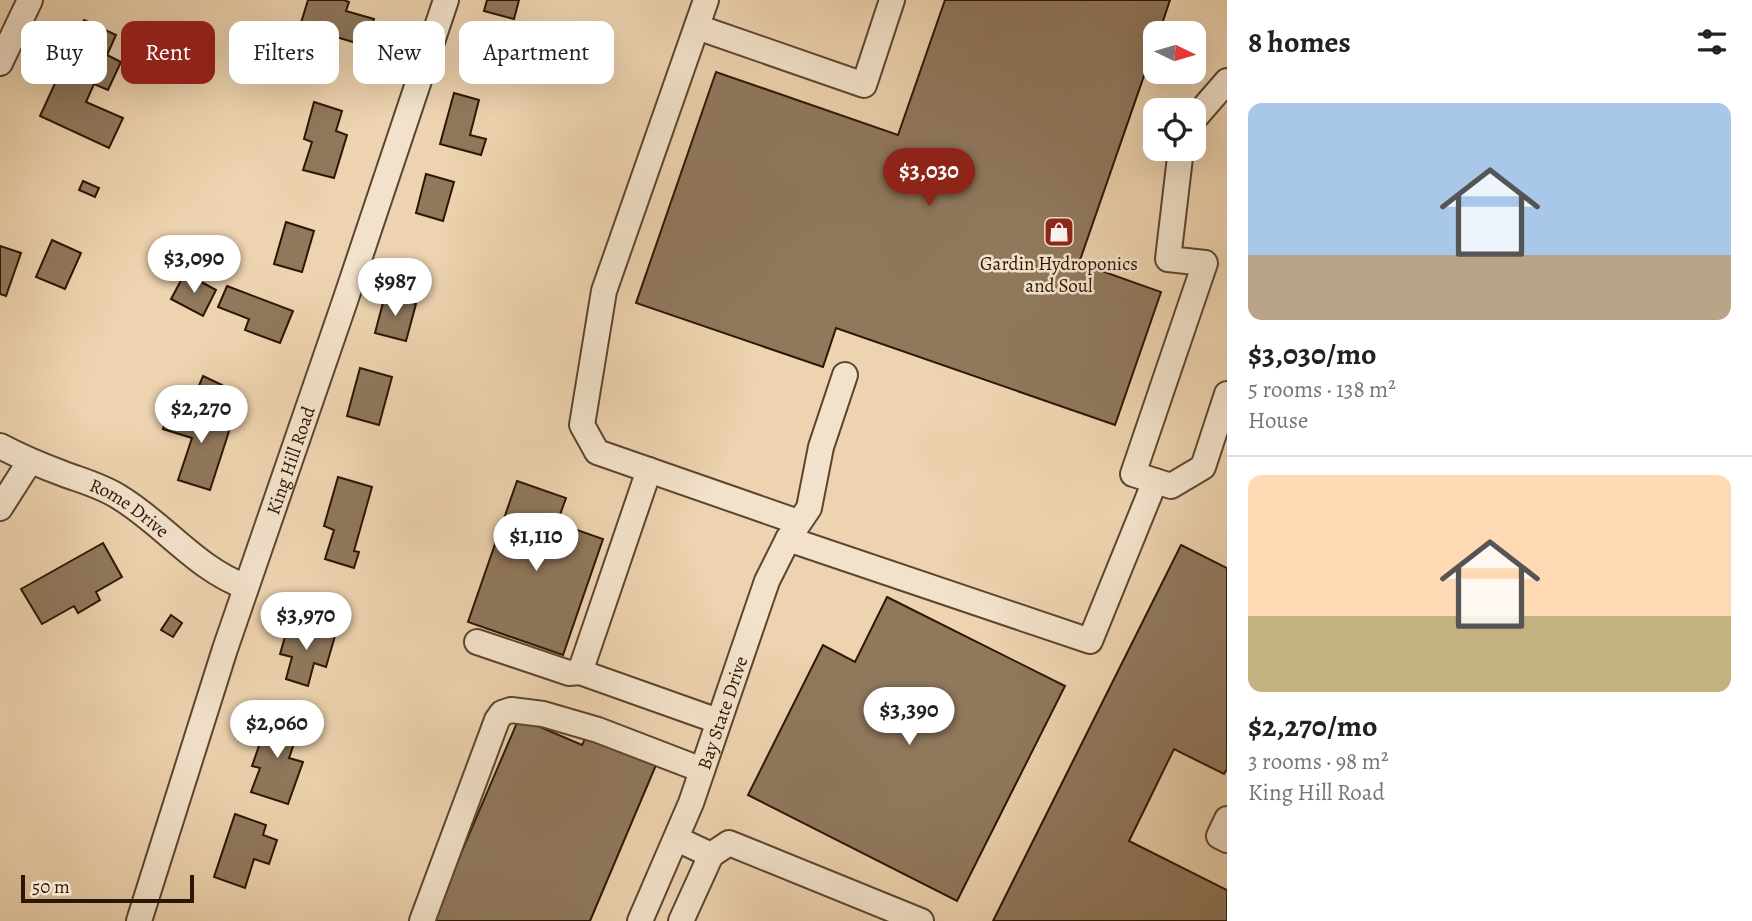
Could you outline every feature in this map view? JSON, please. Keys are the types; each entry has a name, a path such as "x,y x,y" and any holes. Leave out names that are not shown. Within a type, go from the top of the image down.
{"street":[{"path":"0,63 30,0"},
{"name":"King Hill Road","path":"139,921 246,587 446,0"},
{"path":"706,0 604,291 582,425 597,452 798,523 1090,641 1155,481"},
{"path":"697,27 864,85 892,0"},
{"path":"1206,105 1227,81"},
{"path":"1180,161 1168,259 1216,265 1133,474 1171,486 1203,467 1227,394"},
{"name":"Bay State Drive","path":"640,921 677,839 767,581 798,523 845,375"},
{"name":"Rome Drive","path":"0,446 120,497 209,569 246,587"},
{"path":"0,508 30,461"},
{"path":"580,671 649,470"},
{"path":"477,642 569,673 580,671 718,720"},
{"path":"422,921 502,713 511,710 543,713 598,730 702,770"},
{"path":"1227,819 1219,836 1227,840"},
{"path":"677,839 711,855"},
{"path":"681,921 711,855 729,844 921,921"}],"building":[{"path":"308,0 344,0 349,2 346,11 374,19 353,21 353,42 339,38 339,21 302,21"},
{"path":"487,0 519,0 514,19 484,11"},
{"path":"945,0 1170,0 1163,21 1143,21 1143,79 1079,263 1161,292 1115,425 836,328 823,367 636,303 716,72 898,135"},
{"path":"107,31 116,35 107,55"},
{"path":"107,55 121,62 108,90 94,84 107,84"},
{"path":"55,84 94,84 86,102 123,118 109,148 40,116"},
{"path":"454,93 479,100 470,135 486,139 481,155 440,144"},
{"path":"314,102 342,111 336,131 347,135 334,178 303,170 312,142 304,139"},
{"path":"426,174 454,182 443,221 416,213"},
{"path":"83,181 99,188 95,197 79,190"},
{"path":"286,222 314,231 302,272 274,264"},
{"path":"52,240 81,253 65,289 36,277"},
{"path":"0,246 21,253 6,296 0,294"},
{"path":"185,273 216,290 203,316 171,299"},
{"path":"227,286 293,311 280,343 245,330 249,319 218,307"},
{"path":"385,295 416,304 406,341 375,333"},
{"path":"360,368 392,377 379,425 347,416"},
{"path":"203,376 222,385 217,397 198,388"},
{"path":"203,409 233,419 210,490 178,480 192,438 163,429 169,410 199,420"},
{"path":"338,477 372,487 354,551 359,552 354,568 325,559 334,530 324,526"},
{"path":"517,481 566,498 557,523 603,539 563,655 468,622"},
{"path":"103,543 122,577 96,592 100,600 78,613 74,606 42,624 21,589"},
{"path":"1181,545 1227,568 1227,769 1224,774 1174,749 1129,841 1227,890 1227,921 993,921"},
{"path":"887,597 1065,686 957,901 748,795 823,645 855,662"},
{"path":"171,615 182,623 173,637 161,630"},
{"path":"289,623 335,636 326,667 314,663 308,686 286,679 292,657 280,654"},
{"path":"270,714 301,724 289,758 303,762 288,804 251,792 260,768 252,766"},
{"path":"519,718 582,745 587,735 656,765 590,921 432,921"},
{"path":"235,814 266,825 263,835 277,840 269,864 254,859 245,888 214,877"}],"place":[{"name":"Gardin Hydroponics and Soul","path":"1059,232"}]}
